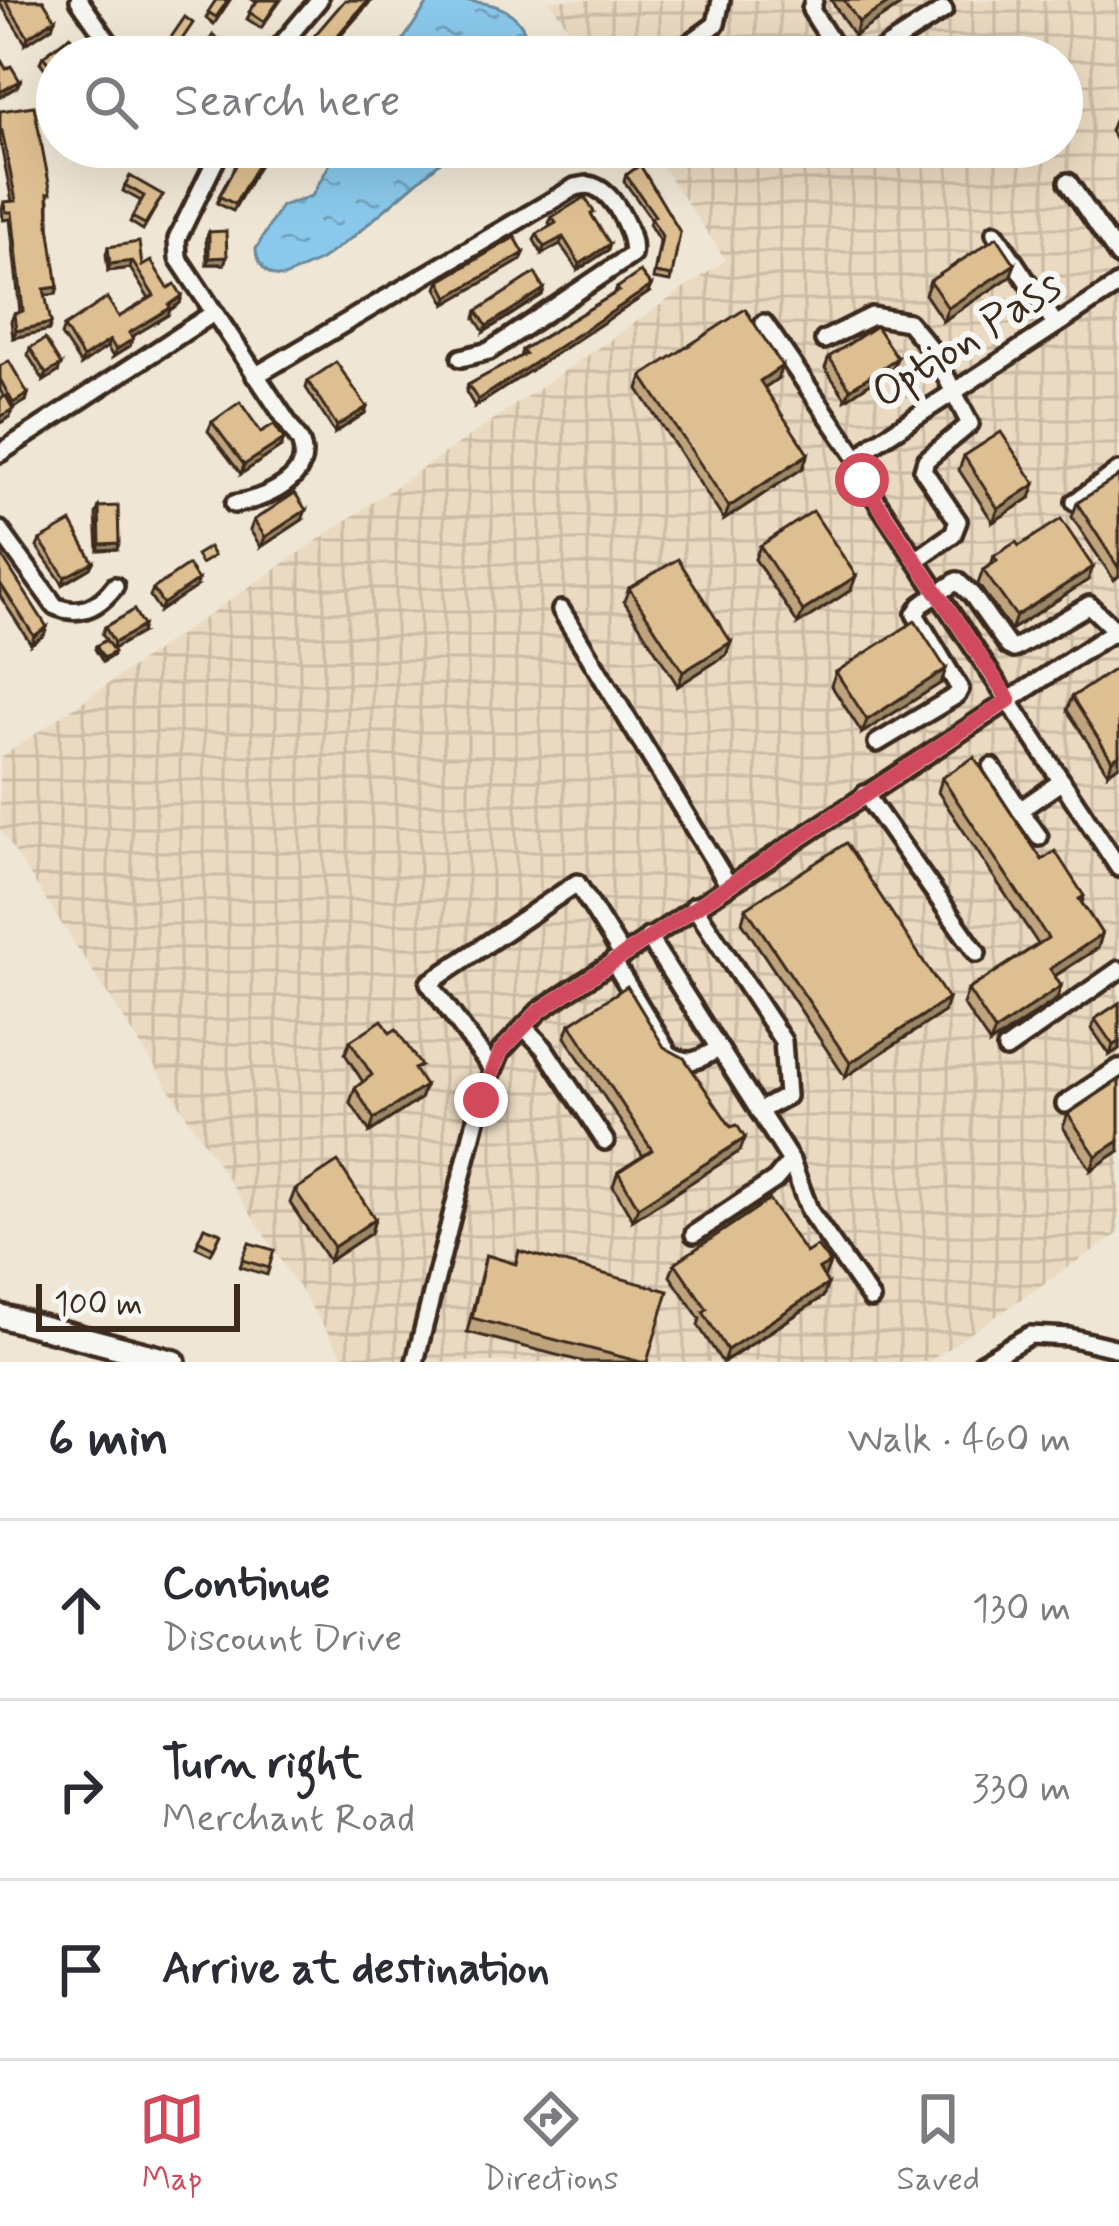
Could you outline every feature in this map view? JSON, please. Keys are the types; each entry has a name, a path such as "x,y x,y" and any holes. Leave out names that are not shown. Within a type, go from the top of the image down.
{"highway":[{"path":"0,1316 174,1362"}],"street":[{"path":"79,0 104,36"},
{"path":"289,36 319,0"},
{"path":"700,36 716,24 721,0"},
{"path":"814,0 811,10 828,36"},
{"path":"904,36 944,10"},
{"path":"212,168 176,249 212,314 300,441 305,457 298,473 287,482 234,505"},
{"path":"1068,182 1119,257"},
{"path":"255,376 575,187 601,190 631,233 634,248 627,260 489,351 461,358"},
{"path":"995,233 1056,325"},
{"name":"Option Pass","path":"858,460 874,444 1119,284"},
{"path":"0,453 212,314"},
{"path":"824,340 872,316 908,322 934,353 970,424 926,460 923,470 958,521 953,534 916,560"},
{"path":"764,322 858,460 862,480 1119,868"},
{"path":"1075,502 1119,471"},
{"path":"0,530 55,606 66,611 88,609 115,586"},
{"path":"415,1362 481,1100 501,1051 539,1011 1117,629 1089,605 1014,649 957,581 915,614 960,689 877,742"},
{"path":"560,610 728,884"},
{"path":"992,767 1039,837"},
{"path":"1020,810 1062,782"},
{"path":"865,794 976,953"},
{"path":"493,1070 429,983 577,884 629,988 669,1054 683,1063 697,1062 719,1048"},
{"path":"694,906 783,1041 787,1096 759,1111"},
{"path":"648,937 791,1161 810,1212 872,1299"},
{"path":"1006,1049 1119,970"},
{"path":"524,1027 544,1048 605,1141"},
{"path":"1065,1104 1119,1068"},
{"path":"694,1234 775,1180 791,1161"},
{"path":"983,1362 1030,1335 1069,1337 1119,1349"}],"shaded area":[{"path":"549,0 1119,0 1119,1233 928,1362 347,1362 0,829 0,758 726,260 663,168 1083,168 1083,36 574,36"}],"water":[{"path":"430,0 499,7 521,24 526,36 406,36"},
{"path":"327,168 433,168 321,260 284,277 269,273 256,249 281,206 312,196"}],"building":[{"path":"5,0 43,0 55,19 28,37"},
{"path":"216,0 228,0 216,17 208,12"},
{"path":"258,0 279,0 264,22 249,12"},
{"path":"345,0 368,0 337,36 314,36"},
{"path":"844,0 893,0 859,22"},
{"path":"185,17 193,23 184,36 172,36"},
{"path":"0,58 20,81 0,92"},
{"path":"34,106 36,168 46,168 51,193 49,226 58,287 44,289 51,323 16,331 14,314 23,311 12,212 6,212 4,202 16,201 0,132 0,111"},
{"path":"234,168 256,168 235,204 219,196"},
{"path":"642,168 680,232 672,276 655,273 662,236 651,218 655,216 626,175"},
{"path":"130,176 163,195 145,224 132,217 144,196 125,185"},
{"path":"585,197 610,244 580,264 563,237 544,247 537,234 556,223 552,217"},
{"path":"226,231 227,257 209,258 209,232"},
{"path":"515,237 524,253 448,297 440,281"},
{"path":"997,237 1015,264 948,308 930,281"},
{"path":"139,242 142,266 151,261 168,288 175,284 182,296 129,333 133,339 116,350 110,340 83,358 64,327 107,298 119,317 154,296 132,261 110,264 108,247"},
{"path":"640,272 651,286 478,400 468,385 525,354 522,350 619,291"},
{"path":"535,273 544,289 487,326 477,311"},
{"path":"745,309 782,366 760,381 808,454 729,507 642,376"},
{"path":"876,326 897,358 850,389 829,357"},
{"path":"45,339 61,365 46,374 30,348"},
{"path":"9,361 28,394 13,403 0,379 0,366"},
{"path":"336,362 367,407 337,426 308,381"},
{"path":"6,396 13,409 0,417 0,399"},
{"path":"240,402 261,432 274,424 284,439 244,465 212,422"},
{"path":"1001,432 1035,484 998,509 964,456"},
{"path":"1119,476 1119,566 1118,567 1077,503"},
{"path":"295,493 306,510 265,537 254,520"},
{"path":"118,506 119,543 100,544 99,507"},
{"path":"813,511 856,576 803,611 760,546"},
{"path":"1061,519 1093,567 1016,616 983,570 997,561 994,556"},
{"path":"71,522 93,562 65,577 40,540"},
{"path":"209,547 214,556 201,564 196,555"},
{"path":"0,553 47,627 34,636 0,583"},
{"path":"678,559 731,642 683,672 629,588"},
{"path":"188,565 198,580 163,604 153,589"},
{"path":"134,610 143,626 114,643 105,627"},
{"path":"915,621 946,669 867,720 836,672"},
{"path":"106,640 114,652 104,658 96,646"},
{"path":"1119,666 1119,755 1112,760 1072,697"},
{"path":"974,757 1042,860 1055,851 1102,934 1050,969 1061,986 995,1031 968,990 1048,938 942,778"},
{"path":"846,843 948,999 850,1063 746,908"},
{"path":"627,986 664,1047 684,1058 731,1127 737,1125 745,1138 638,1207 618,1172 652,1150 570,1024"},
{"path":"1119,1003 1119,1042 1113,1045 1095,1019"},
{"path":"382,1020 390,1033 396,1029 421,1066 414,1069 425,1086 374,1119 355,1088 372,1075 350,1041"},
{"path":"1119,1080 1119,1141 1096,1156 1068,1114"},
{"path":"338,1162 375,1219 334,1247 295,1190"},
{"path":"769,1200 806,1253 817,1246 830,1263 819,1269 828,1284 727,1350 703,1312 707,1309 675,1263"},
{"path":"204,1227 221,1233 214,1248 198,1240"},
{"path":"249,1243 274,1250 269,1268 242,1260"},
{"path":"519,1251 668,1291 647,1362 472,1318 486,1255 516,1264"}],"route":[{"path":"481,1100 501,1051 539,1011 1009,700 862,480"}]}
